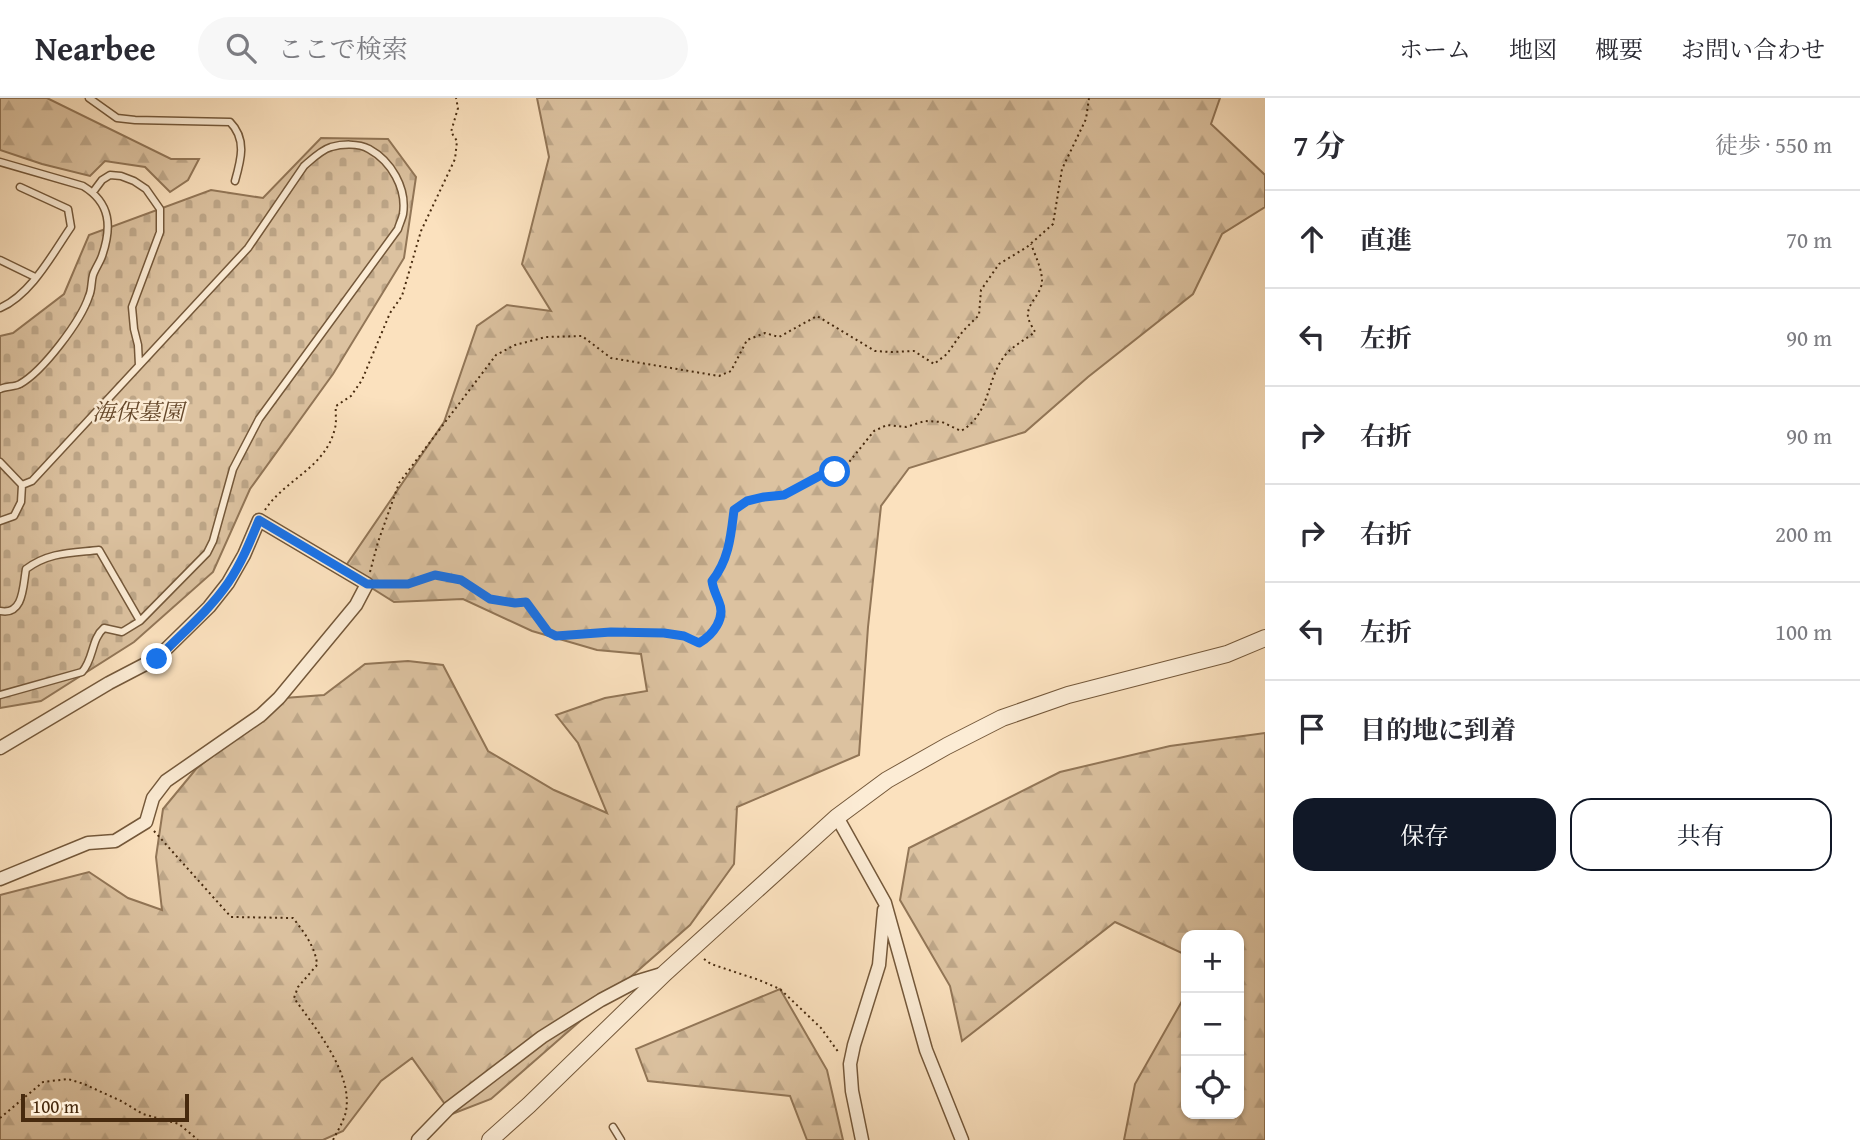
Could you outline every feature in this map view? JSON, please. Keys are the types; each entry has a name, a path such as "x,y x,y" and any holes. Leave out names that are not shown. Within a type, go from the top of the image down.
{"street":[{"path":"0,748 109,683 157,659 209,607 228,583 259,520 367,584 348,614 261,715 166,781 153,798 146,822 115,841 88,843 0,880"},
{"path":"490,1140 665,972 837,817 887,780 1002,718 1068,695 1227,654 1265,638"},
{"path":"837,817 885,903 926,1050 962,1140"},
{"path":"862,1140 852,1091 850,1064 879,965 885,903"},
{"path":"418,1140 449,1108 542,1037 635,982 665,972"}],"lane":[{"path":"89,98 117,118 230,122 236,128 242,151 235,181"},
{"path":"0,695 82,672 88,665 97,634 104,628 122,632 140,621 207,553 213,541 233,469 258,419 398,229 403,214 399,179 386,163 369,149 342,145 328,148 304,166 248,248 32,481 23,485"},
{"path":"0,162 83,186 93,192 103,204 108,220 102,257 93,275 89,296 73,328 41,366 19,385 0,389"},
{"path":"93,192 102,180 110,175 121,176 146,189 160,209 160,232 132,307 139,365"},
{"path":"0,308 19,297 71,227 68,209 20,187"},
{"path":"0,260 35,278"},
{"path":"0,462 23,485"},
{"path":"0,522 14,516 21,502 23,485"},
{"path":"0,611 12,610 19,602 23,596 26,569 37,561 50,555 99,550 140,621"},
{"path":"613,1127 621,1140"}],"path":[{"path":"259,520 276,495 320,459 336,426 336,406 351,396 362,380 390,313 402,296 421,231 455,159 457,141 451,132 458,108 456,98"},
{"path":"1031,244 1042,283 1029,308 1028,317 1035,332 1008,352 992,382 983,408 972,424 961,431 942,422 925,421 906,427 887,425 874,431 846,466 835,472 825,473 784,495 747,501 734,510 730,542 720,571 712,581 714,593 720,603 720,620 709,637 699,643 684,636 664,633 611,632 556,636 548,632 526,602 490,599 461,580 435,575 408,584 367,584 399,482 496,355 515,345 545,337 582,336 611,358 719,376 731,371 747,340 765,333 779,337 817,316 875,351 914,351 934,364 947,354 963,331 979,315 981,290 999,264 1031,244 1053,223 1062,169 1086,119 1089,98"},
{"path":"146,822 231,917 293,918 306,935 317,965 298,987 294,998 334,1055 343,1079 345,1114 333,1140"},
{"path":"692,950 711,964 780,989 821,1028 850,1064"},
{"path":"0,1118 43,1083 68,1079 108,1095 143,1114 179,1124 198,1140"}],"green space":[{"path":"0,98 47,98 171,159 199,159 188,180 170,192 145,167 105,161 90,176 42,164 0,150"},
{"path":"537,98 1220,98 1211,124 1265,175 1265,207 1222,234 1193,294 1088,377 1025,432 909,468 881,506 868,627 859,755 737,807 734,864 690,925 491,1099 452,1114 412,1058 381,1081 343,1131 323,1140 0,1140 0,895 89,872 128,898 162,910 156,857 163,809 196,769 284,698 324,695 365,664 408,661 443,665 488,751 554,790 607,813 578,743 556,715 605,698 647,691 641,654 597,650 532,631 463,599 394,602 343,570 444,422 477,326 507,305 551,311 522,264 549,157"},
{"name":"海保墓園","path":"321,138 388,139 416,177 404,258 333,374 250,489 213,572 134,642 41,701 0,708 0,336 13,333 64,294 89,235 211,190 263,198"},
{"path":"1265,733 1265,1140 1124,1140 1135,1084 1181,1003 1181,1119 1244,1119 1244,930 1181,930 1181,953 1115,922 962,1041 950,986 900,900 909,848 1060,772 1170,746"},
{"path":"780,989 827,1070 843,1140 807,1140 790,1096 648,1081 636,1049"}],"route":[{"path":"157,659 209,607 228,583 259,520 367,584 408,584 435,575 461,580 490,599 526,602 548,632 556,636 611,632 664,633 684,636 699,643 709,637 720,620 720,603 714,593 712,581 720,571 730,542 734,510 747,501 784,495 825,473 835,472"}]}
